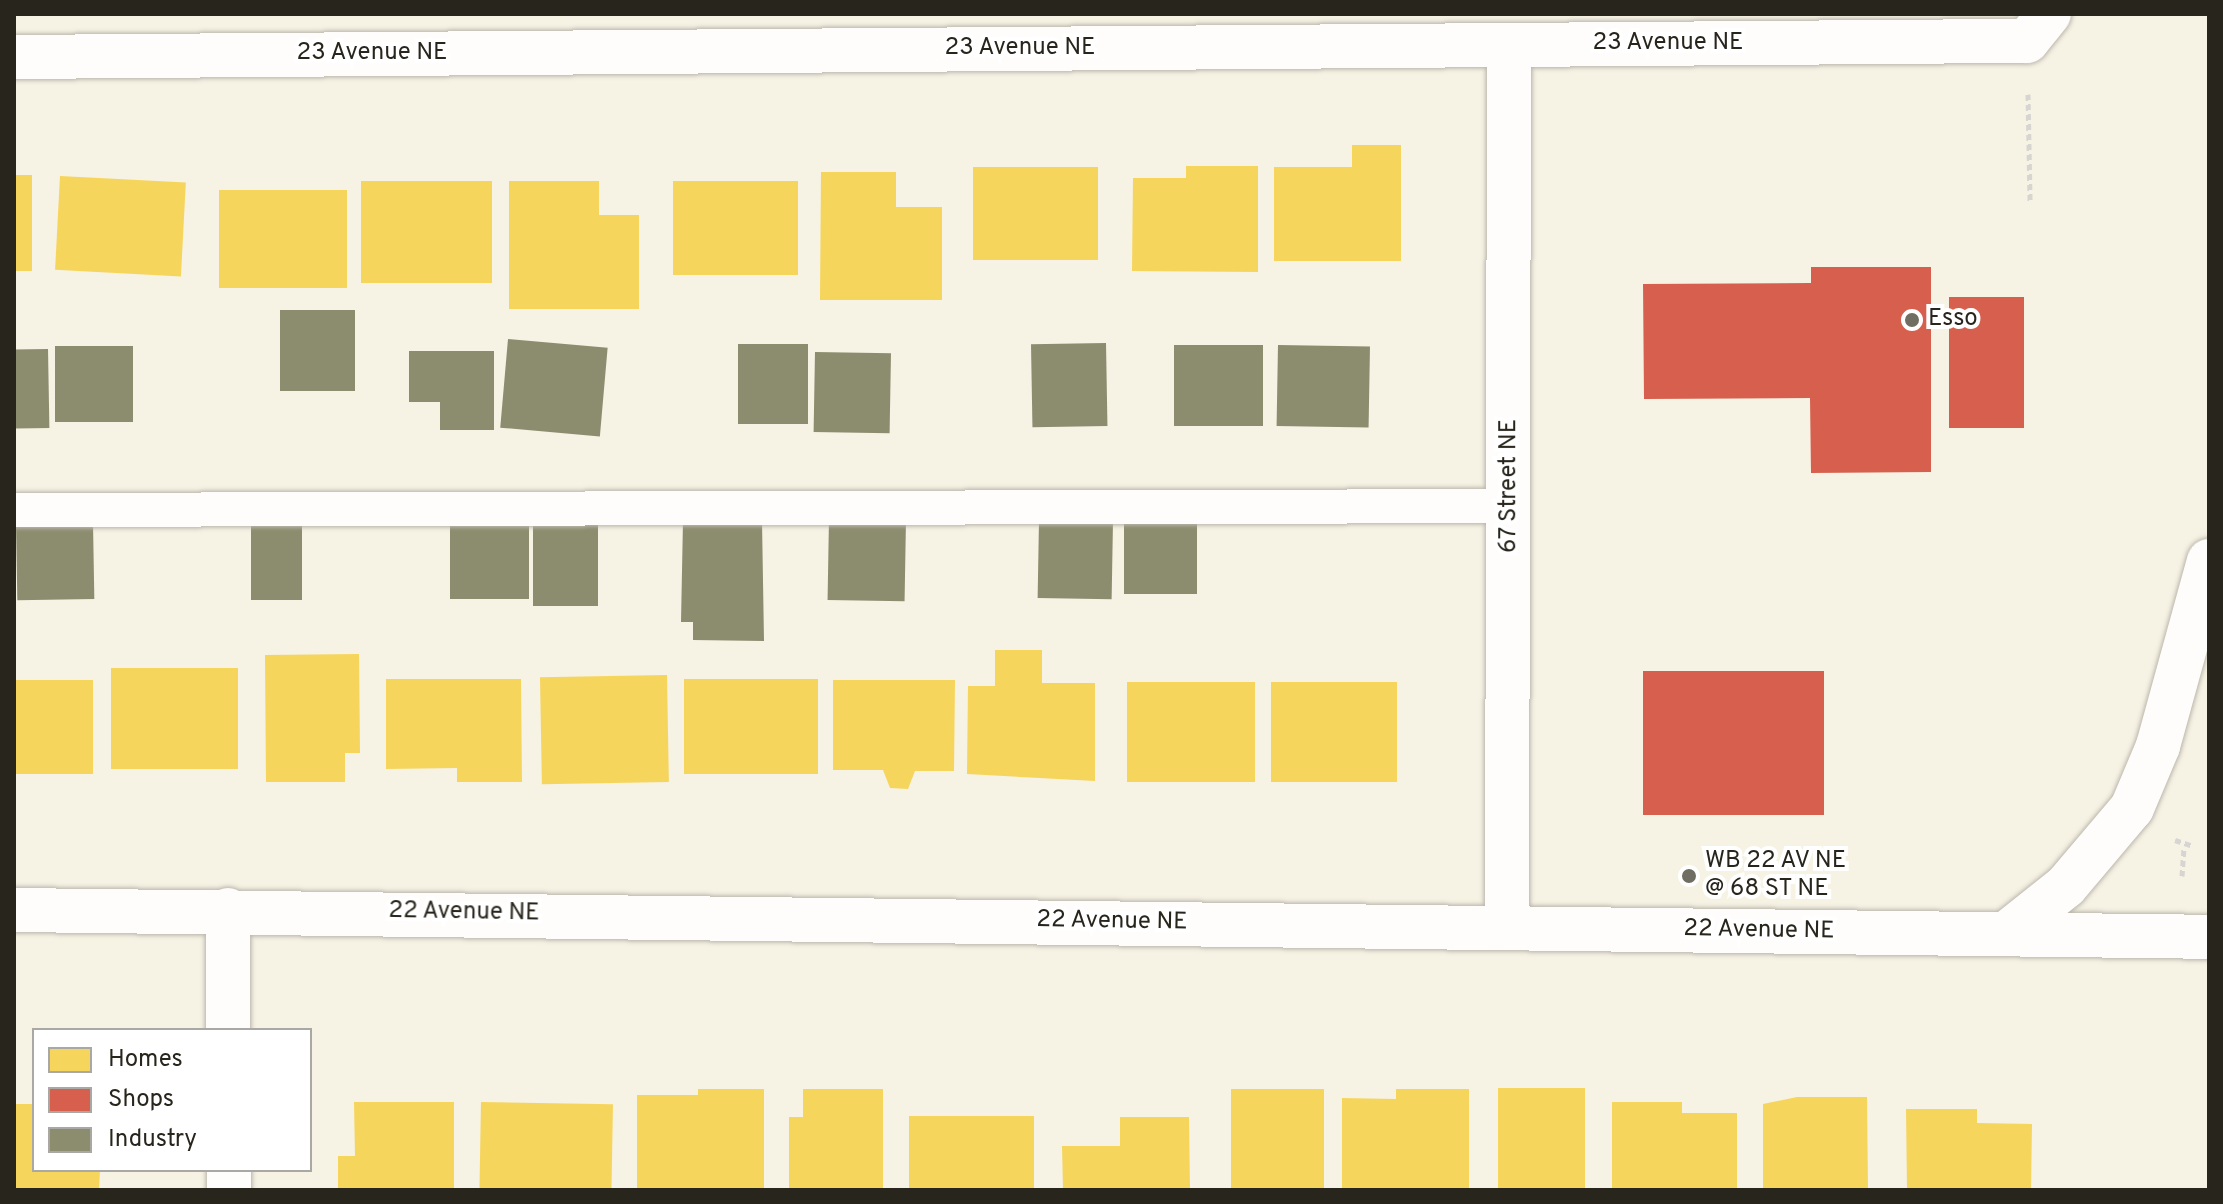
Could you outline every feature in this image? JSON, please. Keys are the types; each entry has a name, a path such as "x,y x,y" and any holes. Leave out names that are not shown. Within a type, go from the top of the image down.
{"street":[{"name":"23 Avenue NE","path":"14,57 1509,45 2038,27"},
{"name":"67 Street NE","path":"1507,928 1509,45"},
{"path":"2007,933 2066,886 2132,808 2158,746 2209,561"},
{"name":"22 Avenue NE","path":"14,910 228,910 2209,937"},
{"path":"228,910 228,1028"}],"lane":[{"path":"14,510 1510,506"}],"path":[{"path":"2028,89 2030,203"},
{"path":"2182,876 2184,847 2193,846"}],"building: Homes":[{"path":"1352,145 1401,145 1401,261 1274,261 1274,167 1352,167"},
{"path":"1186,166 1258,166 1258,272 1132,271 1133,178 1186,178"},
{"path":"973,167 1098,167 1098,260 973,260"},
{"path":"821,172 896,172 896,207 942,207 942,300 820,300"},
{"path":"14,175 32,175 32,271 14,271"},
{"path":"60,176 186,183 181,276 55,270"},
{"path":"361,181 492,181 492,283 361,283"},
{"path":"509,181 599,181 599,215 639,215 639,309 509,309"},
{"path":"673,181 798,181 798,275 673,275"},
{"path":"219,190 347,190 347,288 219,288"},
{"path":"995,650 1042,650 1042,683 1095,683 1095,781 967,774 968,686 995,686"},
{"path":"359,654 360,753 345,753 345,782 266,782 265,655"},
{"path":"111,668 238,668 238,769 111,769"},
{"path":"667,675 669,782 542,784 540,677"},
{"path":"386,679 521,679 522,782 457,782 457,768 386,769"},
{"path":"684,679 818,679 818,774 684,774"},
{"path":"14,680 93,680 93,774 14,774"},
{"path":"833,680 955,680 954,771 915,771 908,789 890,788 883,770 833,770"},
{"path":"1127,682 1255,682 1255,782 1127,782"},
{"path":"1271,682 1397,682 1397,782 1271,782"},
{"path":"1498,1088 1585,1088 1585,1190 1498,1190"},
{"path":"698,1089 764,1089 764,1188 637,1189 637,1095 698,1095"},
{"path":"803,1089 883,1089 883,1190 789,1190 789,1117 803,1117"},
{"path":"1231,1089 1324,1089 1324,1190 1231,1190"},
{"path":"1396,1089 1469,1089 1469,1190 1342,1190 1342,1098 1396,1099"},
{"path":"1797,1097 1867,1097 1868,1190 1763,1190 1763,1104"},
{"path":"354,1102 454,1102 454,1190 338,1190 338,1156 355,1156"},
{"path":"481,1102 613,1104 611,1190 479,1190"},
{"path":"1612,1102 1682,1102 1682,1113 1737,1113 1737,1190 1612,1190"},
{"path":"14,1104 32,1104 32,1172 100,1172 99,1190 14,1190"},
{"path":"1906,1109 1977,1109 1977,1123 2032,1124 2031,1190 1907,1190"},
{"path":"909,1116 1034,1116 1034,1190 909,1190"},
{"path":"1120,1117 1189,1117 1190,1190 1063,1190 1062,1146 1120,1146"}],"building: Shops":[{"path":"1811,267 1931,267 1931,472 1811,473 1810,398 1644,399 1643,284 1811,283"},
{"path":"1949,297 2024,297 2024,428 1949,428"},
{"path":"1643,671 1824,671 1824,815 1643,815"}],"building: Industry":[{"path":"280,310 355,310 355,391 280,391"},
{"path":"508,339 608,348 600,436 500,428"},
{"path":"1106,343 1107,426 1032,427 1031,344"},
{"path":"738,344 808,344 808,424 738,424"},
{"path":"1174,345 1263,345 1263,426 1174,426"},
{"path":"1278,345 1370,347 1369,428 1277,426"},
{"path":"55,346 133,346 133,422 55,422"},
{"path":"48,349 49,428 15,429 14,350"},
{"path":"409,351 494,351 494,430 440,430 440,402 409,402"},
{"path":"815,352 891,353 890,433 814,432"},
{"path":"829,518 906,519 905,601 828,600"},
{"path":"683,520 762,521 764,641 693,640 693,622 681,622"},
{"path":"1039,520 1113,521 1112,599 1038,598"},
{"path":"1124,521 1197,521 1197,594 1124,594"},
{"path":"93,523 94,599 17,600 16,524"},
{"path":"251,523 302,523 302,600 251,600"},
{"path":"450,524 529,524 529,599 450,599"},
{"path":"533,525 598,525 598,606 533,606"}],"place":[{"name":"Esso","path":"1912,320"},
{"name":"WB 22 AV NE @ 68 ST NE","path":"1689,876"}]}
